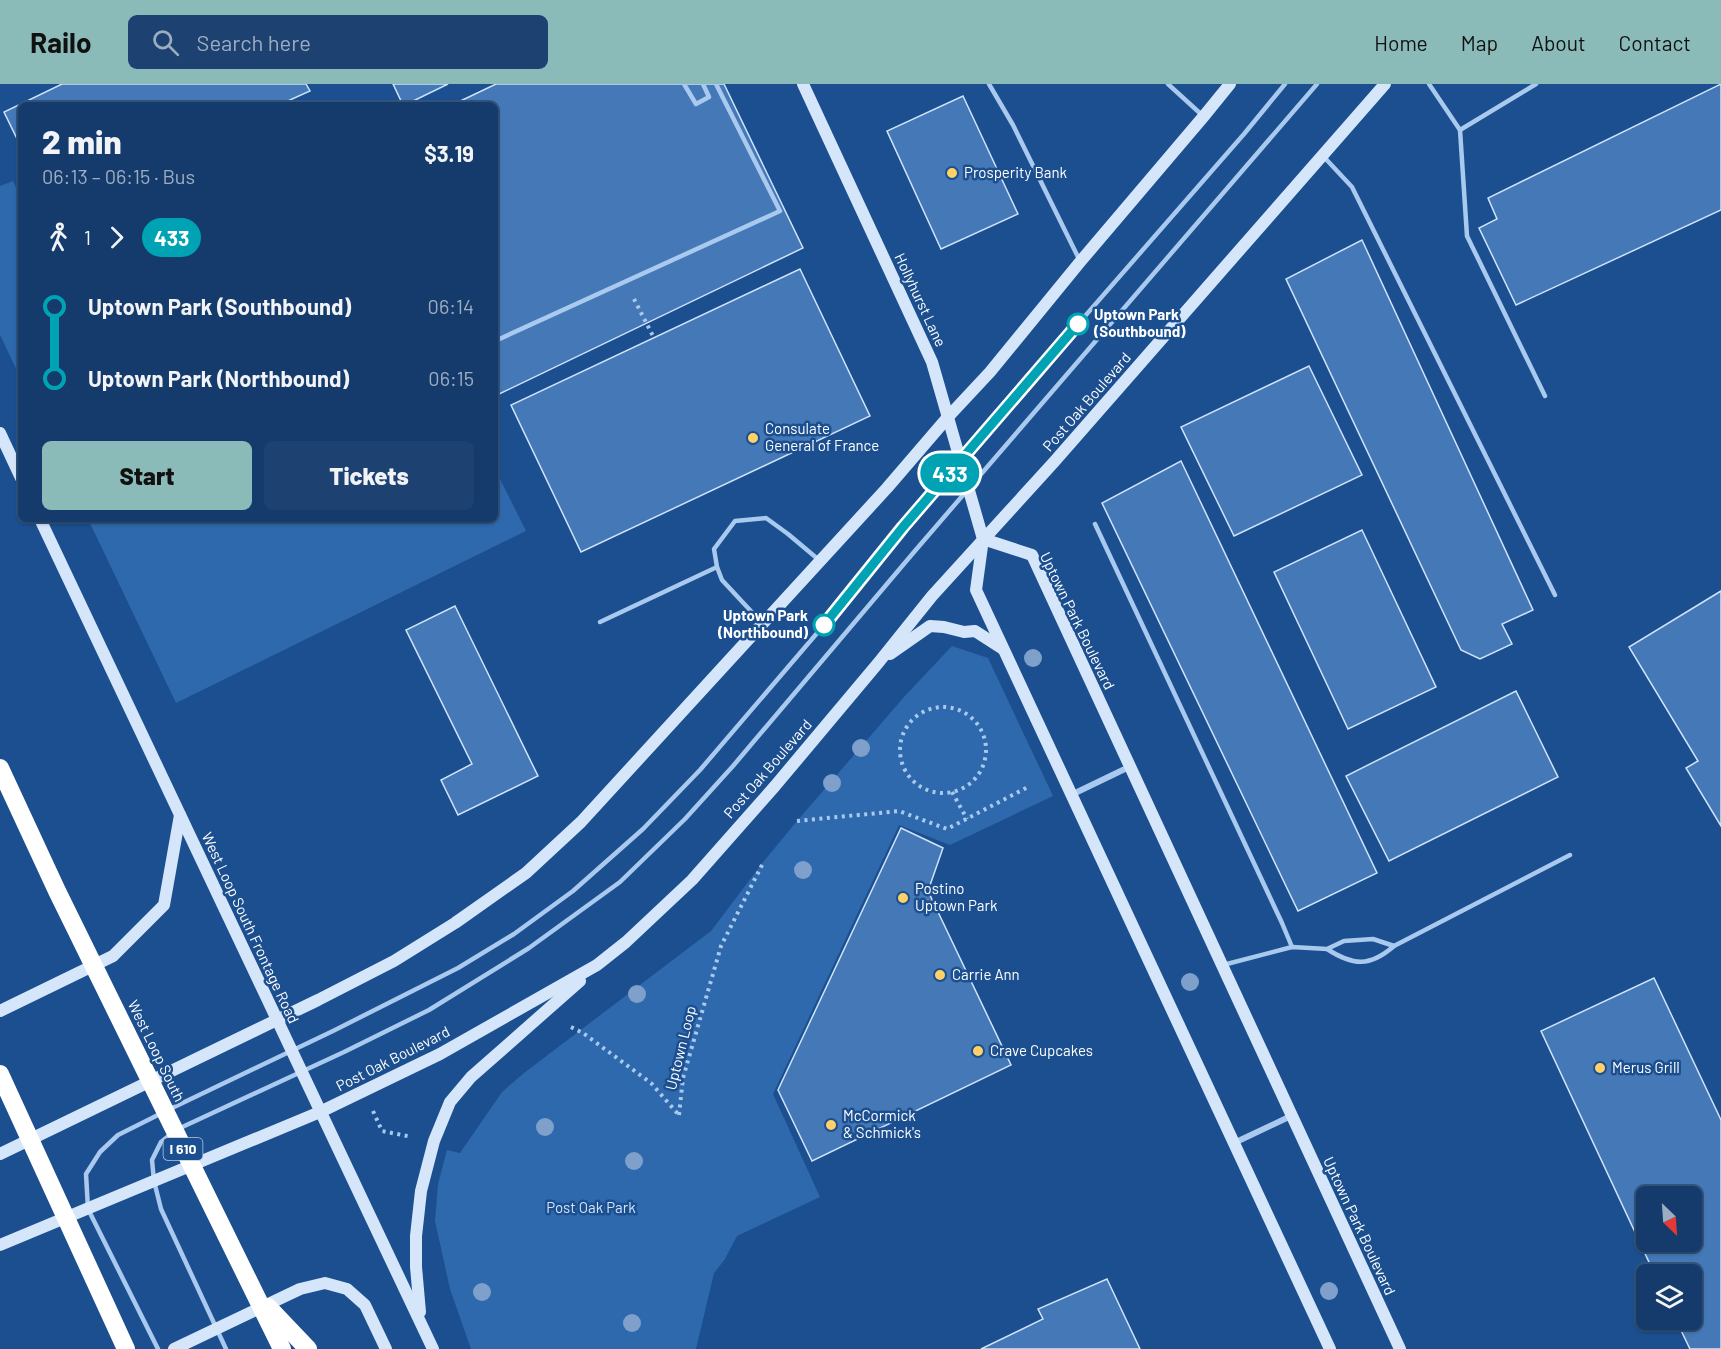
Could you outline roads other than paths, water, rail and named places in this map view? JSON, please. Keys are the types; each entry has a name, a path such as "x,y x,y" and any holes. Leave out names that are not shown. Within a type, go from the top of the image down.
{"highway":[{"name":"West Loop South","path":"0,768 57,891 282,1349"},
{"path":"0,1074 126,1349"},
{"path":"254,1293 308,1349"}],"main road":[{"name":"Hollyhurst Lane","path":"803,84 932,362 983,539"},
{"path":"0,1154 394,962 526,873 581,822 888,488 948,417 990,372 1230,84"},
{"name":"Post Oak Boulevard","path":"0,1245 320,1112 440,1054 597,965 626,942 692,880 775,786 932,596 1062,453 1385,84"},
{"path":"0,433 18,472"},
{"name":"West Loop South Frontage Road","path":"41,522 433,1349"},
{"path":"983,539 976,590 1330,1349"},
{"name":"Uptown Park Boulevard","path":"983,539 1032,555 1400,1349"},
{"path":"879,662 930,626 944,627 964,633 975,632 1004,649"},
{"path":"0,1011 113,956 164,905 180,815"},
{"path":"421,1323 416,1267 416,1236 421,1191 434,1141 450,1102 471,1077 597,965"},
{"path":"174,1349 300,1289 325,1282 347,1288 365,1305 386,1349"}],"street":[{"path":"1071,795 1129,767"},
{"path":"1234,1143 1292,1116"}],"lane":[{"path":"684,84 696,104 709,97 703,84"},
{"path":"498,340 780,211 716,84"},
{"path":"989,84 1013,125 1080,262"},
{"path":"1168,84 1204,116"},
{"path":"158,1349 88,1209 87,1174 100,1152 118,1135 458,968 505,939 573,891 643,829 700,770 1003,410 1285,84"},
{"path":"226,1349 161,1209 154,1181 152,1160 161,1142 182,1126 429,1010 529,948 620,882 685,819 733,766 1317,84"},
{"path":"1429,84 1460,130 1467,236 1545,396"},
{"path":"1460,130 1536,84"},
{"path":"1322,155 1352,187 1555,595"},
{"path":"763,623 722,580 717,567 714,549 735,521 766,518 821,562"},
{"path":"1095,524 1292,947"},
{"path":"600,622 717,567"},
{"path":"1222,965 1292,947 1328,949 1347,960 1368,961 1570,855"},
{"path":"1328,949 1344,941 1373,939 1394,946"}],"place":[{"name":"Prosperity Bank","path":"952,173"},
{"name":"Uptown Park (Southbound)","path":"1078,324"},
{"name":"Consulate General of France","path":"753,438"},
{"name":"Uptown Park (Northbound)","path":"824,625"},
{"name":"Postino Uptown Park","path":"903,898"},
{"name":"Carrie Ann","path":"940,975"},
{"name":"Crave Cupcakes","path":"978,1051"},
{"name":"Merus Grill","path":"1600,1068"},
{"name":"McCormick & Schmick's","path":"831,1125"}],"park label":[{"name":"Post Oak Park","path":"591,1208"}]}
